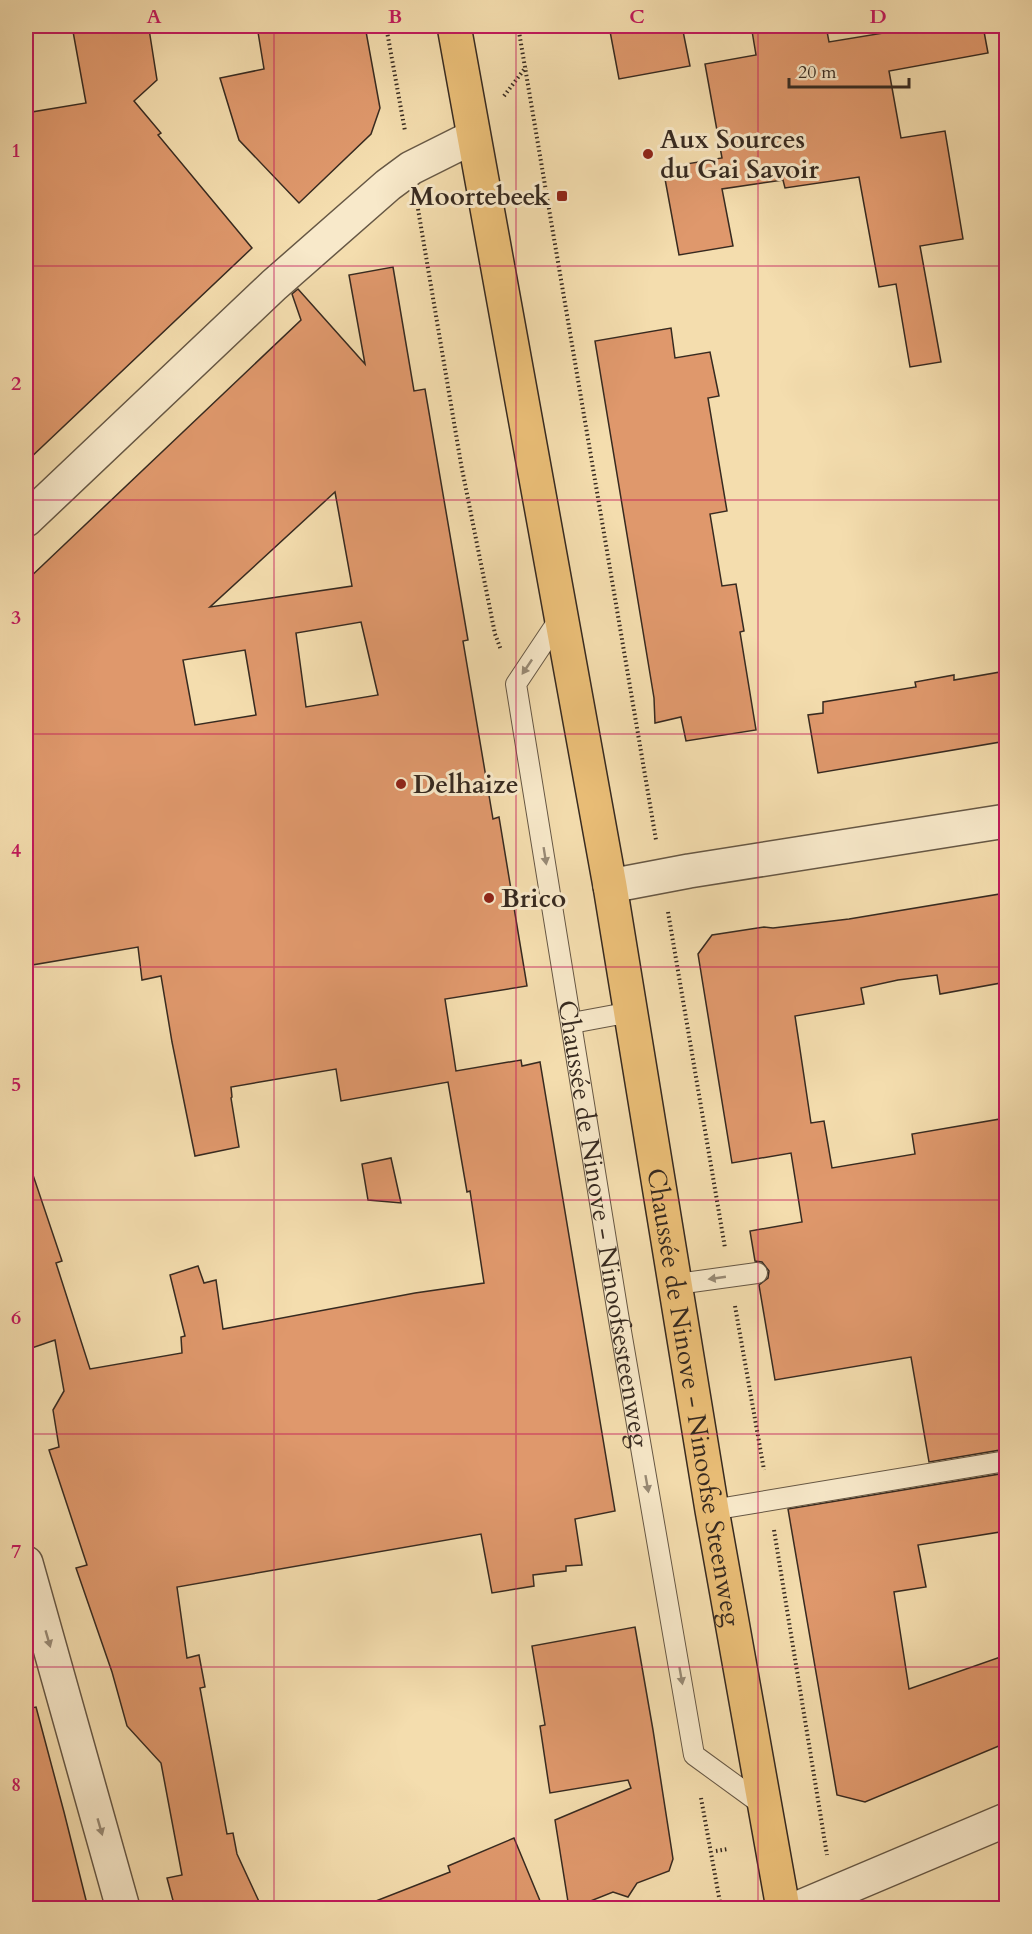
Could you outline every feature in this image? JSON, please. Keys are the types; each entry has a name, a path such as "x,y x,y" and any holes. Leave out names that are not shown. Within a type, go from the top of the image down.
{"main road":[{"path":"454,26 610,886"},
{"name":"Chaussée de Ninove - Ninoofse Steenweg","path":"610,886 677,1284 712,1510 783,1908"}],"street":[{"path":"26,520 274,285 363,206 411,168 473,137"},
{"path":"610,886 1006,821"},
{"path":"26,1563 123,1908"},
{"path":"798,1908 1006,1820"}],"lane":[{"path":"516,684 560,618"},
{"name":"Chaussée de Ninove - Ninoofsesteenweg","path":"516,684 616,1302 694,1755"},
{"path":"572,1023 631,1012"},
{"path":"677,1284 757,1273"},
{"path":"712,1510 1006,1461"},
{"path":"694,1755 764,1806"}],"path":[{"path":"386,26 461,464 495,634 516,684"},
{"path":"518,26 769,1499 833,1893"},
{"path":"694,1755 721,1908"},
{"path":"716,1851 728,1849"}],"building":[{"path":"72,26 129,26 129,32 149,29 157,80 134,101 161,133 158,135 252,248 26,462 26,113 86,103"},
{"path":"257,26 365,26 380,108 371,134 299,203 239,140 220,78 264,69"},
{"path":"609,26 682,26 690,66 619,79"},
{"path":"786,26 826,26 829,42 926,26 983,26 988,53 889,71 901,138 945,131 963,239 920,246 941,362 910,367 896,284 879,287 859,177 785,188 783,180 722,189 733,246 679,255 663,168 722,158 705,64 756,55 752,31"},
{"path":"393,267 414,391 425,389 468,640 463,641 493,819 499,817 527,986 445,999 456,1071 521,1060 522,1066 540,1062 615,1511 575,1519 582,1565 566,1566 566,1571 533,1575 534,1586 492,1593 481,1534 177,1587 187,1658 199,1655 205,1687 200,1688 227,1834 233,1833 237,1854 262,1908 175,1908 167,1878 182,1875 161,1763 127,1726 112,1672 76,1568 87,1565 49,1450 59,1447 53,1410 64,1391 55,1340 26,1350 26,1170 31,1169 62,1261 56,1263 90,1369 182,1353 181,1337 185,1336 170,1275 198,1266 204,1283 216,1280 223,1329 415,1293 484,1283 470,1191 467,1192 448,1082 341,1101 336,1069 231,1087 239,1147 195,1156 161,976 142,980 138,947 26,966 26,581 301,320 292,294 298,289 365,364 349,275","holes":["335,492 352,586 210,607","361,622 378,695 306,707 296,633","245,650 256,715 195,725 183,660"]},
{"path":"671,328 675,358 710,352 719,396 708,398 727,511 710,514 722,586 736,584 744,631 740,632 756,730 686,741 681,717 655,723 654,698 595,341"},
{"path":"1006,671 1006,741 818,773 808,715 823,713 823,702 916,687 915,682 954,675 954,680"},
{"path":"1006,893 1006,982 940,994 937,975 898,980 861,988 864,1004 795,1016 811,1123 824,1121 832,1168 915,1154 912,1134 1006,1118 1006,1449 929,1462 911,1357 775,1380 759,1285 768,1278 769,1271 762,1262 755,1261 750,1231 802,1222 791,1153 732,1163 698,954 712,935 764,927 773,928 849,919"},
{"path":"391,1158 401,1203 368,1200 362,1164"},
{"path":"1006,1473 1006,1531 918,1545 926,1587 894,1592 909,1689 1006,1655 1006,1743 865,1802 837,1795 788,1509"},
{"path":"635,1627 673,1859 669,1871 637,1883 628,1897 613,1892 569,1908 555,1820 631,1788 628,1780 550,1793 540,1726 545,1725 532,1646"},
{"path":"36,1707 88,1908 26,1908 26,1709"},
{"path":"514,1838 543,1908 363,1908 363,1906 450,1872 448,1866"}],"place":[{"name":"Aux Sources du Gai Savoir","path":"648,154"},
{"name":"Moortebeek","path":"562,196"},
{"name":"Delhaize","path":"401,784"},
{"name":"Brico","path":"489,898"}]}
